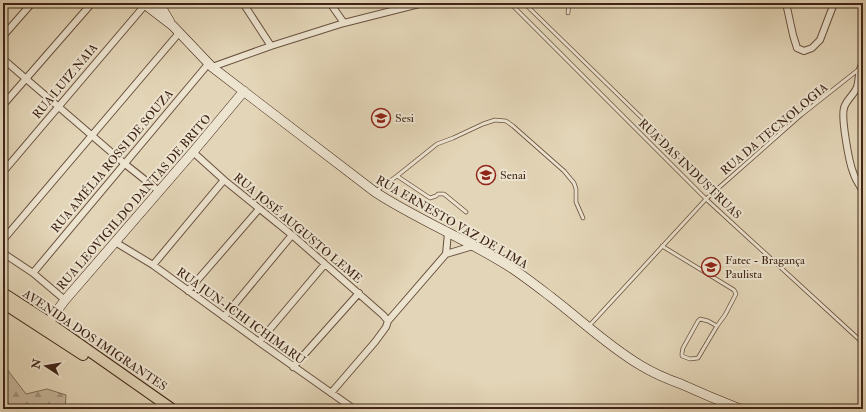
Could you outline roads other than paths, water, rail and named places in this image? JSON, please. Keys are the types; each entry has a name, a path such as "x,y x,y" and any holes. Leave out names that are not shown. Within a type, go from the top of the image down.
{"main road":[{"name":"AVENIDA DOS IMIGRANTES","path":"3,293 161,409"},
{"name":"AVENIDA DOS IMIGRANTES","path":"3,303 46,326 172,409"}],"street":[{"path":"3,36 32,3"},
{"path":"3,105 92,3"},
{"path":"159,3 176,30"},
{"path":"243,3 271,46"},
{"path":"330,3 344,23"},
{"path":"211,65 344,23 420,3"},
{"path":"786,3 797,48 804,51 812,48 820,40 833,6"},
{"path":"144,4 176,30"},
{"name":"RUA LUIZ NAIA","path":"3,172 144,4"},
{"path":"3,240 91,136 176,30"},
{"name":"RUA ERNESTO VAZ DE LIMA","path":"176,30 211,65 244,92 375,192 402,209 473,246 509,267 551,297 640,366 740,409"},
{"path":"3,59 91,136 159,191"},
{"name":"RUA AMÉLIA ROSSI DE SOUZA","path":"33,273 211,65"},
{"path":"861,66 857,86 844,107 843,115 852,170 863,191"},
{"name":"RUA LEOVIGILDO DANTAS DE BRITO","path":"46,326 65,300 244,92"},
{"name":"RUA JOSÉ AUGUSTO LEME","path":"193,152 224,180 292,235 359,293 388,321"},
{"path":"153,266 224,180"},
{"path":"188,291 259,209"},
{"path":"446,254 448,233"},
{"path":"224,317 292,235"},
{"name":"RUA JUN-ICHI ICHIMARU","path":"115,242 153,266 354,409"},
{"path":"331,393 376,342 386,327 388,321 446,254 473,246"},
{"path":"3,253 33,273 65,300"},
{"path":"259,342 325,264"},
{"path":"293,367 359,293"}],"lane":[{"name":"RUA DAS INDUSTRUAS","path":"510,3 706,199 863,343"},
{"path":"524,3 645,121 714,192"},
{"path":"568,13 569,3"},
{"path":"626,3 645,4"},
{"name":"RUA DA TECNOLOGIA","path":"588,327 706,199 801,115 861,66"},
{"path":"375,192 437,144 495,120 506,121 564,171 574,183 576,189 576,202 583,218"},
{"path":"397,176 430,198 438,194 444,194 466,212"},
{"path":"662,246 736,292 725,315 698,358 690,360 682,356 683,348 700,319 717,326"}],"waterway":[{"path":"3,395 12,409"}],"place":[{"name":"Sesi","path":"381,118"},
{"name":"Senai","path":"486,175"},
{"name":"Fatec - Bragança Paulista","path":"711,267"}]}
